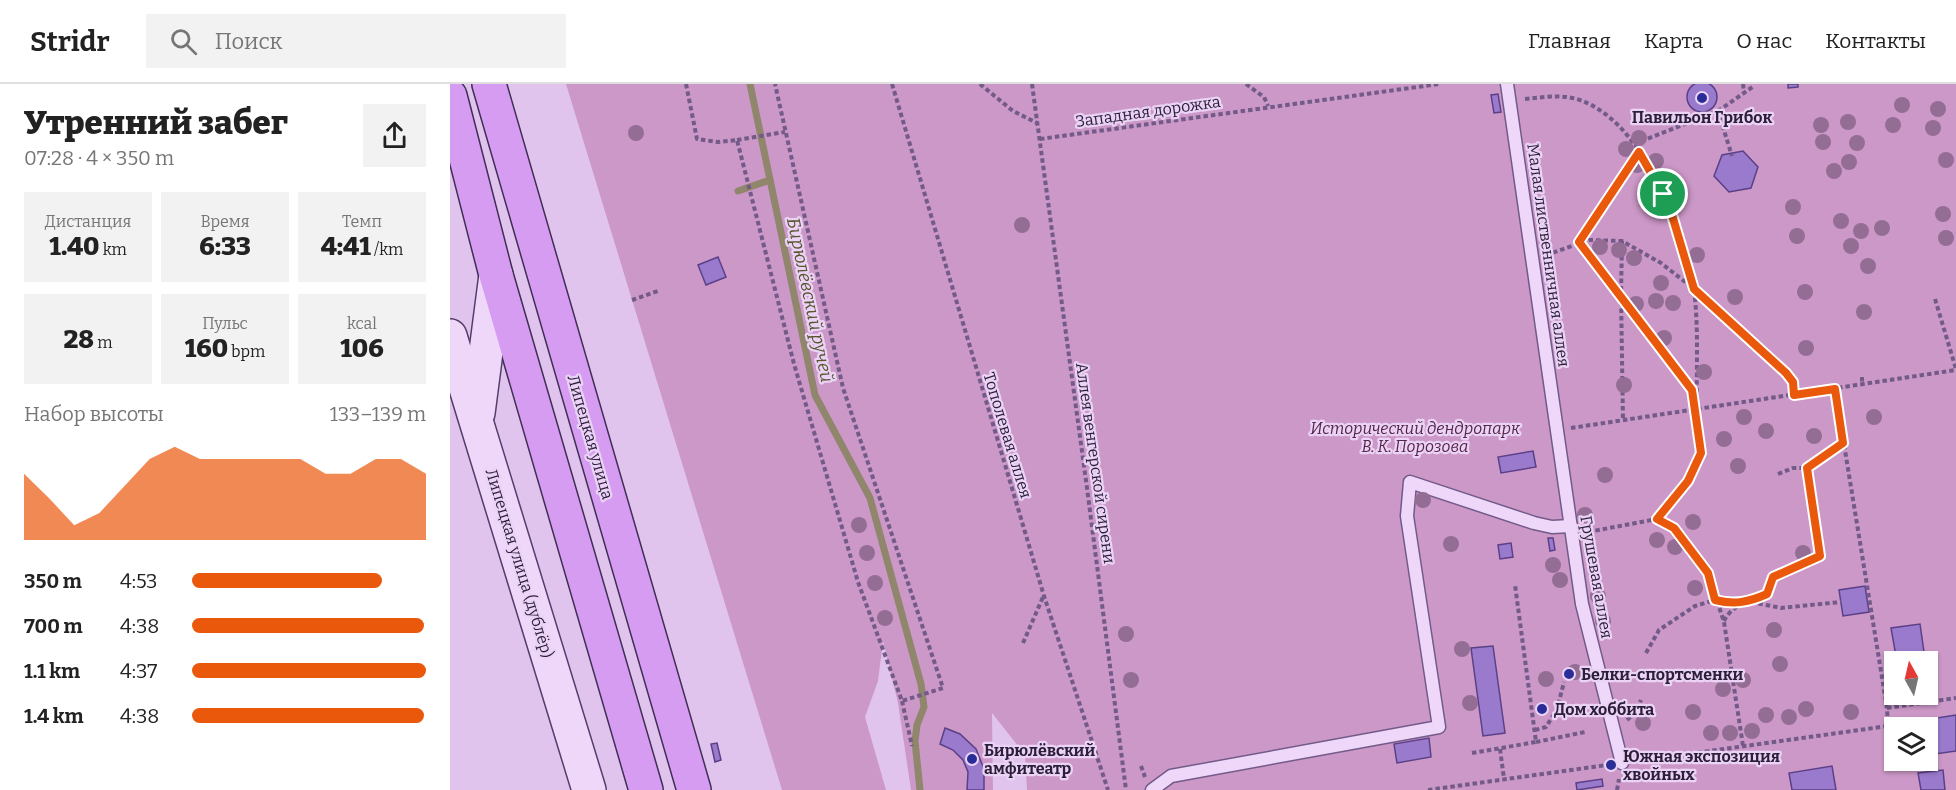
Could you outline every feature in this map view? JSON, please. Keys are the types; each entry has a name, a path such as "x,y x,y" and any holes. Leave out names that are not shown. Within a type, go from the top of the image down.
{"main road":[{"name":"Липецкая улица","path":"489,84 694,790"},
{"path":"450,96 496,275 646,790"}],"street":[{"path":"476,424 496,275"},
{"name":"Липецкая улица (дублёр)","path":"450,336 589,790"}],"lane":[{"name":"Малая лиственничная аллея","path":"1507,84 1558,430"},
{"name":"Грушевая аллея","path":"1558,430 1582,604 1622,763"},
{"path":"1152,790 1172,776 1439,728 1407,516 1410,482 1534,522 1571,530"}],"path":[{"path":"686,84 697,139 718,142 785,132"},
{"path":"775,84 843,388 943,688 903,701"},
{"name":"Тополевая аллея","path":"892,84 1044,596 1108,790"},
{"path":"980,84 1013,111 1037,124"},
{"path":"1032,84 1037,124"},
{"path":"1246,84 1264,97 1269,106"},
{"name":"Западная дорожка","path":"1040,139 1439,84"},
{"path":"1743,84 1744,93"},
{"path":"1634,144 1709,112 1718,111 1754,86"},
{"path":"1510,100 1558,95 1580,100 1620,126 1639,152 1672,215 1694,289 1697,410 1701,453 1688,481 1657,519"},
{"path":"1718,111 1732,156"},
{"name":"Аллея венгерской сирени","path":"1037,124 1088,488 1126,790"},
{"path":"737,140 794,364 858,582 903,701 912,746"},
{"path":"1579,242 1639,152"},
{"path":"1550,254 1589,240 1622,241 1661,263 1694,289 1786,373 1793,382 1794,395"},
{"path":"1622,241 1623,421"},
{"path":"1579,242 1692,390 1697,410"},
{"path":"632,300 658,291"},
{"path":"1577,428 1956,370 1935,298"},
{"path":"1862,377 1862,385"},
{"path":"1430,790 1888,726 1887,708 1835,389"},
{"path":"1778,474 1793,468 1807,468 1843,443"},
{"path":"1751,602 1767,594 1773,577 1820,556 1807,468"},
{"path":"1571,530 1657,519 1674,528 1708,573 1724,622 1743,746"},
{"path":"1515,585 1536,742"},
{"path":"1023,643 1044,596"},
{"path":"1646,653 1659,630 1695,606 1715,600 1751,602 1781,608 1841,602"},
{"path":"1724,622 1728,614 1741,603"},
{"path":"1534,730 1546,727 1557,709 1564,682"},
{"path":"1887,708 1956,698"},
{"path":"1472,753 1585,732"},
{"path":"1500,749 1504,779"}],"green space":[{"name":"Исторический дендропарк В. К. Порозова","path":"566,84 1956,84 1956,790 1027,790 1025,755 992,713 993,790 911,790 898,703 883,641 878,681 865,717 886,790 782,790"}],"building":[{"name":"Павильон Грибок","path":"1702,82 1708,83 1716,91 1716,103 1708,111 1702,112 1696,111 1688,103 1687,97 1688,91 1696,83"},
{"path":"1788,84 1798,84 1798,87 1788,88"},
{"path":"1498,94 1501,112 1494,113 1491,95"},
{"path":"1743,151 1758,167 1751,188 1729,192 1714,176 1722,155"},
{"path":"718,257 726,277 706,285 698,265"},
{"path":"1533,451 1536,467 1501,473 1498,457"},
{"path":"1548,538 1553,538 1555,550 1550,551"},
{"path":"1511,543 1513,557 1500,559 1498,545"},
{"path":"1865,586 1869,612 1843,616 1839,590"},
{"path":"1920,624 1924,651 1895,651 1891,628"},
{"path":"1493,646 1505,733 1483,736 1471,648"},
{"path":"1956,715 1956,751 1938,754 1938,718"},
{"name":"Бирюлёвский амфитеатр","path":"945,728 960,734 976,749 984,769 984,790 967,790 968,772 963,760 953,750 940,744"},
{"path":"1429,738 1431,757 1397,763 1394,744"},
{"path":"717,743 721,760 715,762 711,744"},
{"path":"1832,766 1836,790 1792,790 1789,773"},
{"path":"1943,770 1945,790 1921,790 1918,773"},
{"path":"1602,779 1603,786 1577,790 1576,783"}],"waterway":[{"name":"Бирюлёвский ручей","path":"750,84 815,395 870,498 921,684 924,707 917,725 915,741 920,790"},
{"path":"738,191 770,180"}],"place":[{"name":"Павильон Грибок","path":"1702,98"},
{"name":"Белки-спортсменки","path":"1569,674"},
{"name":"Дом хоббита","path":"1542,709"},
{"name":"Бирюлёвский амфитеатр","path":"972,759"},
{"name":"Южная экспозиция хвойных","path":"1611,765"}],"route":[{"path":"1639,152 1663,194 1672,215 1694,289 1786,373 1793,382 1794,395 1835,389 1843,443 1807,468 1820,556 1773,577 1767,594 1751,602 1732,603 1715,600 1708,573 1674,528 1657,519 1688,481 1701,453 1697,410 1692,390 1579,242 1639,152"}]}
